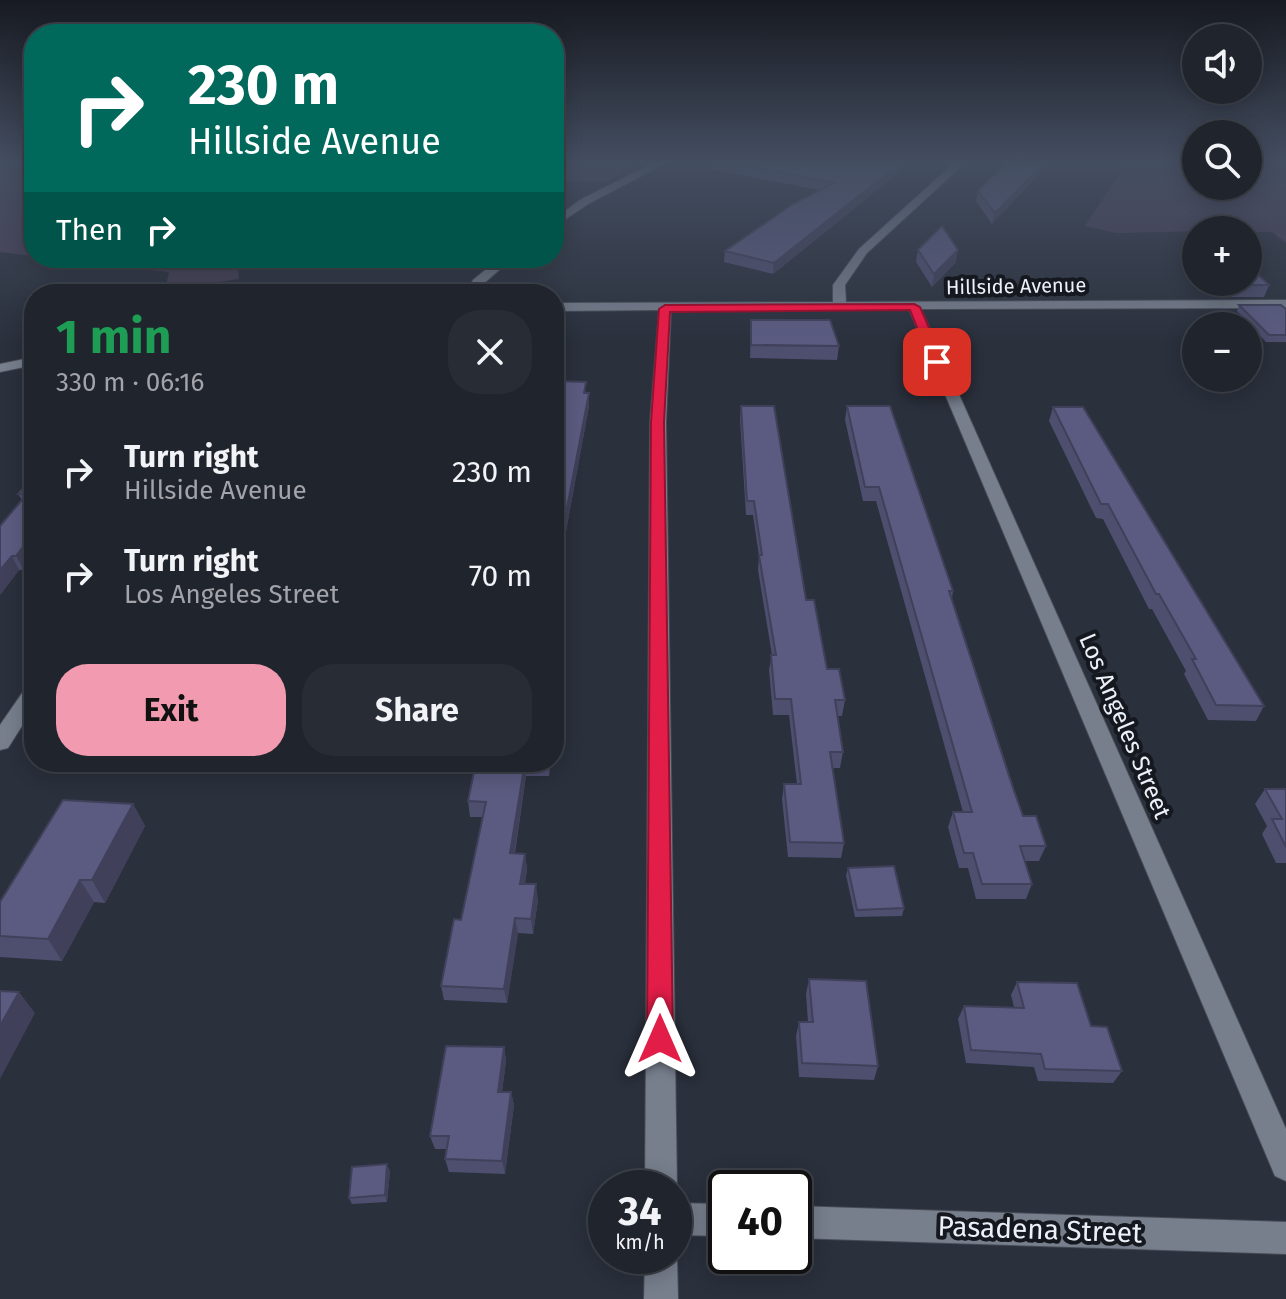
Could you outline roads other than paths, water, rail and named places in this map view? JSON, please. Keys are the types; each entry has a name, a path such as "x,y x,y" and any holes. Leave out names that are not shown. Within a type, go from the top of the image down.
{"street":[{"path":"840,307 839,285 863,251 894,223"},
{"path":"477,284 495,268"},
{"name":"Hillside Avenue","path":"564,307 1286,304"},
{"name":"Los Angeles Street","path":"914,307 1286,1165"},
{"path":"661,1170 658,422 665,309"},
{"path":"0,368 24,363"},
{"path":"0,742 24,706"},
{"name":"Pasadena Street","path":"812,1223 1286,1238"},
{"path":"661,1274 661,1299"}]}
